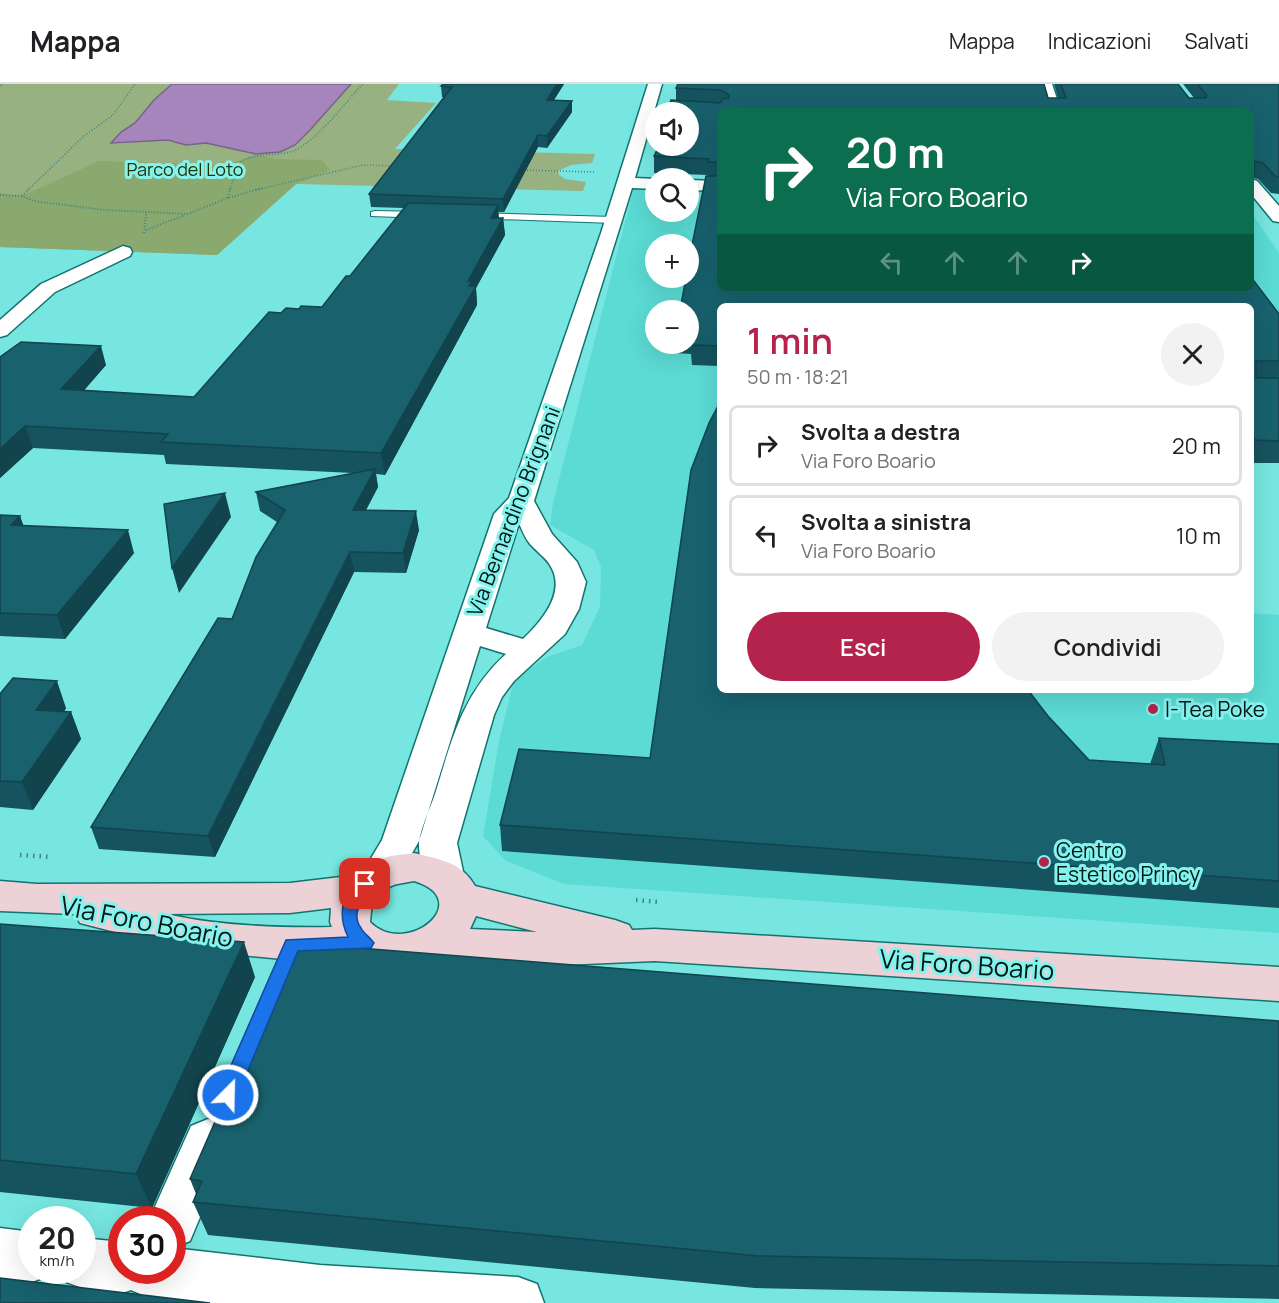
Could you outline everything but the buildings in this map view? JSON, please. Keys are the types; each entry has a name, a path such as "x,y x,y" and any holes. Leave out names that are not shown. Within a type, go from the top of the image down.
{"street":[{"name":"Via Bernardino Brignani","path":"370,882 400,841 493,556 508,514 521,501 627,178 653,109 656,84"},
{"path":"1045,84 1053,108"},
{"path":"627,178 645,182"},
{"path":"699,185 717,186"},
{"path":"1254,188 1279,217"},
{"path":"0,330 48,288 123,252"},
{"path":"452,886 438,843 477,715 487,695 503,674 555,627 567,600 571,582 563,562 540,538 521,501"},
{"path":"493,556 554,553"},
{"path":"467,633 529,650"},
{"path":"441,712 477,715"},
{"name":"Via Foro Boario","path":"19,898 290,898 370,882 396,869 414,867 430,869 452,886 655,945"},
{"path":"365,943 355,933 350,922 349,909 370,882"},
{"name":"Via Foro Boario","path":"19,898 186,934 292,944 365,943 378,949 395,951 412,950 429,944 454,924 460,911 452,886"},
{"path":"274,987 292,944"},
{"name":"Via Foro Boario","path":"429,944 561,949 655,945 1279,984"},
{"path":"180,1206 223,1106"},
{"path":"0,1253 18,1255"},
{"path":"186,1275 320,1292 518,1303"}],"lane":[{"path":"375,214 433,215"},
{"path":"456,216 614,220"}],"path":[{"path":"22,196 84,136 113,115 135,84"},
{"path":"228,198 237,164 244,159 281,155 297,150 363,84"},
{"path":"146,230 228,198 280,183 363,165 398,166"},
{"path":"512,170 627,178"},
{"path":"0,195 22,196 34,201 105,210 188,214"},
{"path":"12,855 58,857"},
{"path":"629,900 665,902"}],"shaded area":[{"path":"172,84 351,84 295,145 280,152 256,154 206,143 186,145 168,140 111,143 121,132 135,123 154,100"},
{"path":"634,187 645,188 645,222 699,222 699,189 717,190 717,291 1254,291 1254,216 1279,253 1279,334 1254,309 1254,303 717,303 717,693 1254,693 1254,613 1279,615 1279,933 564,884 506,861 483,836 499,741 514,679 547,657 582,645 600,607 601,567 594,550 550,525 553,503"}],"green space":[{"name":"Parco del Loto","path":"0,84 399,84 387,100 436,103 395,149 595,154 592,163 571,165 558,171 559,175 565,179 586,182 583,191 296,184 217,255 0,247"},
{"path":"256,154 276,159 322,160 330,170 296,184 217,255 0,247 0,193 22,196 99,161 227,165"}],"place":[{"name":"I-Tea Poke","path":"1153,709"},
{"name":"Centro Estetico Princy","path":"1044,862"}],"route":[{"path":"228,1095 292,944 365,943 355,933 350,922 349,909 355,896 365,884"}]}
